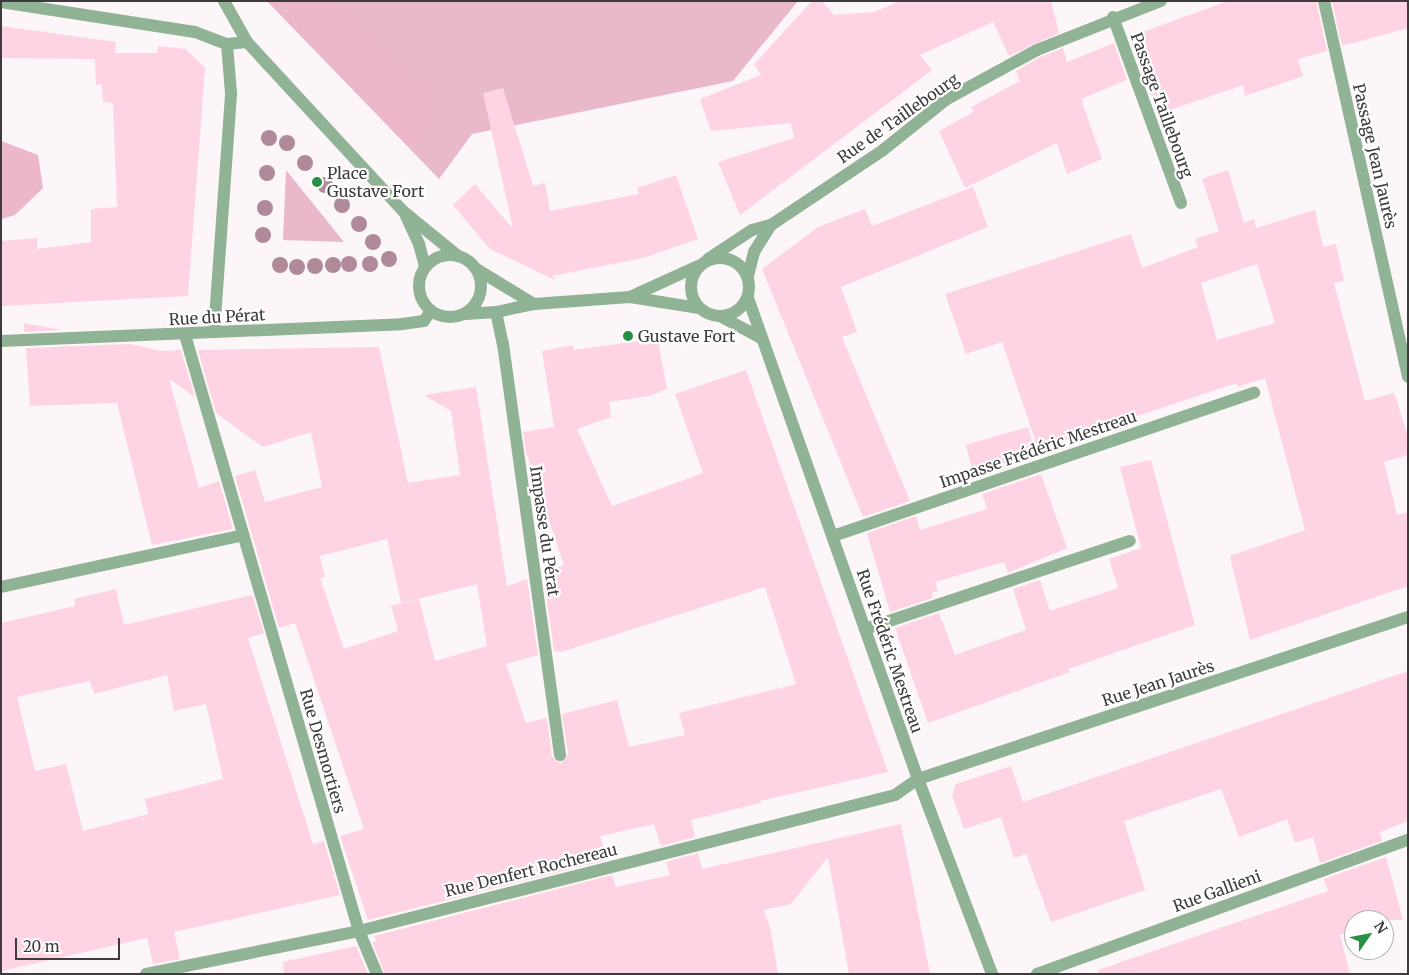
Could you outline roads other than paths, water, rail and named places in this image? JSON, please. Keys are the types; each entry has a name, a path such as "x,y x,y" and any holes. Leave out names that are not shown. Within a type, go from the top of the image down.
{"street":[{"path":"224,1 247,42 404,212 458,256 469,261 478,270 534,304"},
{"name":"Rue de Taillebourg","path":"704,262 752,230 771,225 884,150 947,99 1037,50 1114,17 1161,1"},
{"name":"Passage Jean Jaurès","path":"1324,1 1408,377"},
{"path":"1,2 195,32 226,44 247,42"},
{"name":"Passage Taillebourg","path":"1114,17 1181,204"},
{"path":"214,332 231,93 226,44"},
{"path":"404,212 419,244 425,267 418,291 430,312 442,317 496,312 534,304 630,296 699,308 720,316 761,338"},
{"name":"Rue de Taillebourg","path":"748,276 754,252 771,225"},
{"path":"425,267 434,259 458,256"},
{"path":"630,296 704,262 731,259 748,276 748,298 741,308 720,316"},
{"path":"699,308 690,287 704,262"},
{"path":"466,314 481,295 482,282 478,270"},
{"name":"Rue Frédéric Mestreau","path":"748,298 754,309 761,338 918,779 992,974"},
{"name":"Rue du Pérat","path":"1,341 185,335 214,332 402,324 424,321 430,312"},
{"name":"Impasse du Pérat","path":"496,312 503,344 560,755"},
{"name":"Rue Desmortiers","path":"185,335 359,931 376,974"},
{"name":"Impasse Frédéric Mestreau","path":"833,536 1254,393"},
{"path":"1,587 243,535"},
{"path":"865,629 1130,541"},
{"name":"Rue Jean Jaurès","path":"918,779 1408,617"},
{"name":"Rue Denfert Rochereau","path":"146,974 359,931 895,795 918,779"},
{"name":"Rue Gallieni","path":"1037,974 1408,840"}],"place":[{"name":"Place Gustave Fort","path":"317,182"},
{"name":"Gustave Fort","path":"628,336"}]}
